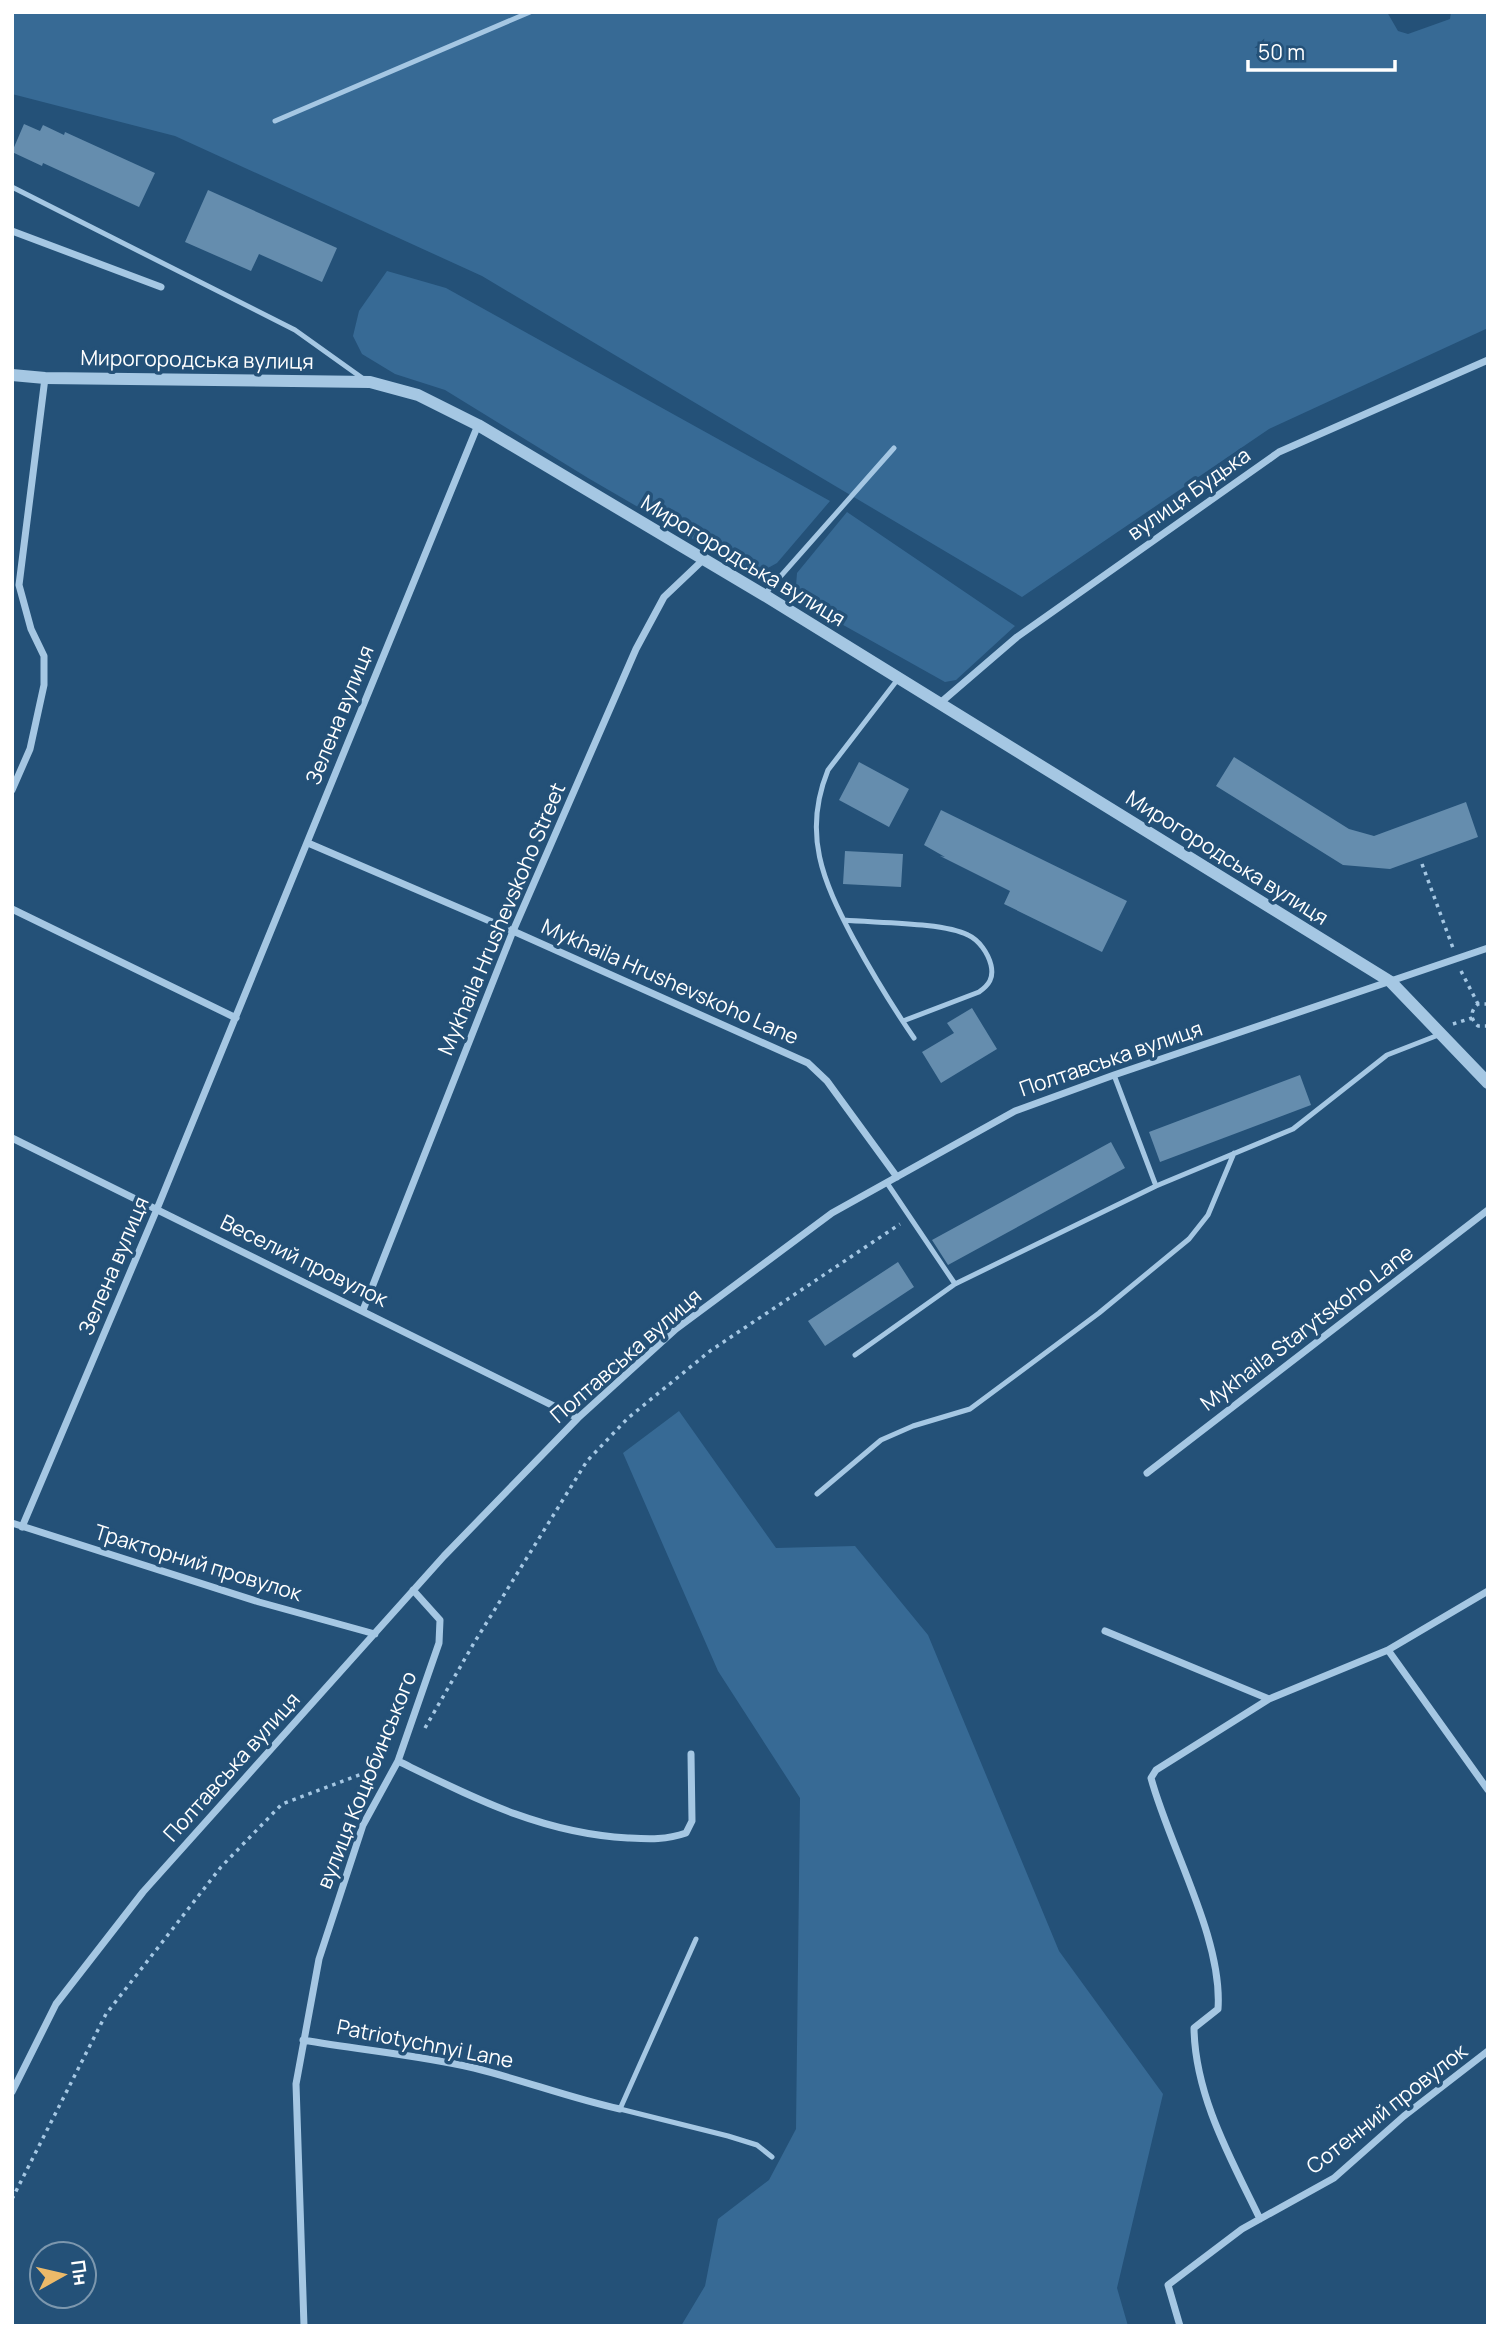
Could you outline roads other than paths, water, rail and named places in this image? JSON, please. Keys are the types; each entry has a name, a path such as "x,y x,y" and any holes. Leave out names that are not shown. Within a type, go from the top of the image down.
{"street":[{"path":"12,230 161,287"},
{"name":"вулиця Будька","path":"939,704 1017,637 1279,453 1488,360"},
{"name":"Мирогородська вулиця","path":"12,376 370,382 418,395 478,425 764,595 1391,982 1488,1083"},
{"path":"12,790 30,749 44,685 44,656 31,629 16,585 45,378"},
{"name":"Зелена вулиця","path":"22,1527 157,1209 478,425"},
{"name":"Mykhaila Hrushevskoho Street","path":"363,1310 513,931 636,649 664,597 704,559"},
{"name":"Mykhaila Hrushevskoho Lane","path":"307,843 513,931 808,1063 827,1081 897,1177"},
{"path":"12,909 236,1018"},
{"name":"Полтавська вулиця","path":"12,2092 56,2004 143,1892 413,1590 578,1419 677,1329 832,1213 1015,1111 1488,948"},
{"name":"Веселий провулок","path":"12,1139 363,1310 578,1419"},
{"name":"Mykhaila Starytskoho Lane","path":"1147,1473 1488,1210"},
{"name":"Тракторний провулок","path":"12,1523 260,1602 375,1634"},
{"name":"вулиця Коцюбинського","path":"304,2326 296,2084 318,1959 363,1825 398,1760 439,1643 440,1620 413,1590"},
{"path":"1260,2219 1219,2133 1195,2054 1194,2028 1217,2009 1219,1996 1210,1944 1152,1778 1156,1770 1269,1699 1388,1650 1488,1591"},
{"path":"1105,1631 1269,1699"},
{"path":"1388,1650 1488,1790"},
{"path":"398,1760 494,1806 545,1826 610,1837 653,1840 670,1839 686,1833 692,1821 691,1754"},
{"name":"Patriotychnyi Lane","path":"303,2040 471,2068 533,2084 568,2097 620,2109"},
{"name":"Сотенний провулок","path":"1180,2326 1168,2285 1242,2229 1334,2178 1405,2116 1488,2051"}],"lane":[{"path":"275,121 530,12"},
{"path":"12,187 295,330 370,382"},
{"path":"764,595 894,448"},
{"path":"898,678 828,770 822,784 816,814 817,844 828,890 878,985 914,1038"},
{"path":"844,920 948,928 970,936 982,947 990,962 992,973 989,985 979,992 902,1021"},
{"path":"855,1355 955,1284 1157,1186 1293,1129 1387,1055 1441,1034"},
{"path":"1114,1075 1157,1186"},
{"path":"817,1494 881,1440 913,1426 970,1409 1099,1313 1189,1239 1208,1215 1234,1153"},
{"path":"887,1183 955,1284"},
{"path":"696,1939 620,2109 738,2139 757,2145 772,2157"}]}
